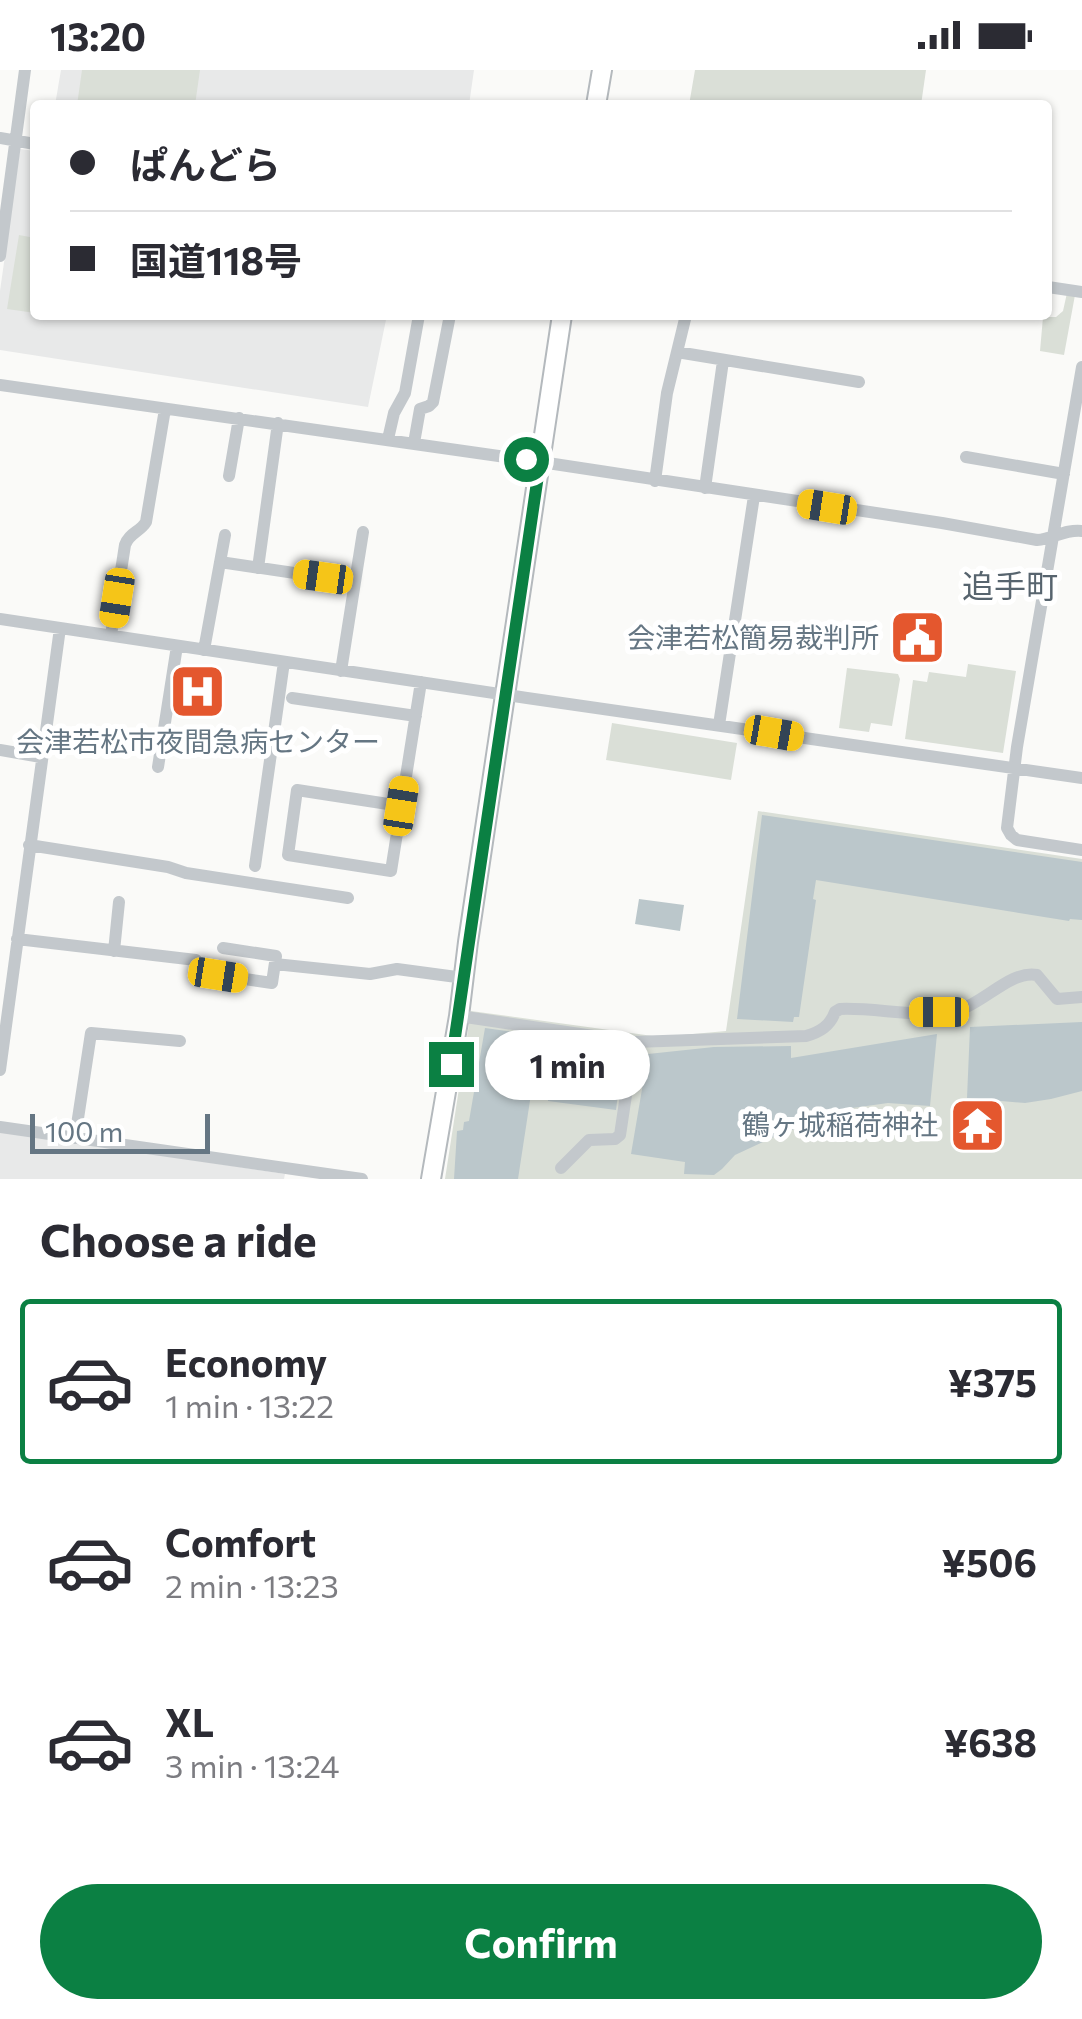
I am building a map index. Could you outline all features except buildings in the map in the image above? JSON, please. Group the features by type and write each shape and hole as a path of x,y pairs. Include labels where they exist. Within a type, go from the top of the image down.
{"highway":[{"path":"597,100 602,70"},
{"path":"431,1179 459,1016 561,320"}],"street":[{"path":"0,256 25,70"},
{"path":"0,138 30,143"},
{"path":"1052,288 1082,292"},
{"path":"388,439 394,413 405,392 418,320"},
{"path":"414,443 420,409 433,402 449,320"},
{"path":"655,480 667,393 685,320"},
{"path":"678,352 859,382"},
{"path":"705,488 723,361"},
{"path":"1082,367 1007,828 1016,840 1082,850"},
{"path":"0,385 388,439 1037,540 1082,531"},
{"path":"111,636 125,544 146,522 165,408"},
{"path":"229,476 239,418"},
{"path":"258,568 278,423"},
{"path":"966,456 1064,474"},
{"path":"719,724 754,496"},
{"path":"341,671 363,532"},
{"path":"204,650 225,535"},
{"path":"220,562 355,582"},
{"path":"0,619 1082,778"},
{"path":"0,1070 60,628"},
{"path":"158,767 177,646"},
{"path":"255,866 284,662"},
{"path":"401,806 297,790 288,854 391,871 421,682"},
{"path":"292,698 416,716"},
{"path":"0,750 41,756"},
{"path":"29,845 348,898"},
{"path":"114,951 120,902"},
{"path":"17,939 196,960"},
{"path":"218,975 272,984 276,956 223,948"},
{"path":"275,964 370,974 397,969 464,978"},
{"path":"459,1016 634,1042 806,1036 832,1022 840,1009 956,1011 978,1003 1024,974 1037,975 1058,999 1082,996"},
{"path":"76,1138 92,1033 180,1041"},
{"path":"561,1168 588,1140 615,1139 620,1134 634,1042"},
{"path":"0,1127 362,1179"}],"shaded area":[{"path":"61,70 474,70 470,100 56,100"},
{"path":"82,70 200,70 196,100 78,100"},
{"path":"695,70 926,70 922,100 690,100"},
{"path":"20,149 30,150 30,320 386,320 368,407 0,350 0,291"},
{"path":"19,235 30,237 30,312 7,309"},
{"path":"1067,293 1075,295 1064,355 1040,351 1043,320 1052,320 1063,311"},
{"path":"968,664 1016,671 1003,753 905,739 913,680 927,682 929,672 966,677"},
{"path":"847,668 898,674 892,726 871,723 869,732 839,728"},
{"path":"612,723 737,743 731,780 606,760"},
{"path":"758,811 1082,859 1082,1179 445,1179 471,1011 660,1037 726,1031"},
{"path":"762,815 1082,862 1082,920 816,880 799,1017 794,1017 793,1022 737,1019"},
{"path":"639,899 684,905 680,931 635,924"},
{"path":"1082,1022 1082,1091 1025,1103 967,1098 970,1027"},
{"path":"485,1028 621,1047 623,1052 616,1110 548,1101 548,1096 531,1094 518,1179 454,1179 457,1131 463,1130 464,1122 469,1121"},
{"path":"937,1034 930,1106 888,1103 852,1108 735,1155 714,1175 684,1174 685,1162 631,1154 648,1054 714,1047 791,1046 791,1058"},
{"path":"0,1131 285,1174 284,1179 0,1179"}],"place":[{"name":"会津若松簡易裁判所","path":"918,638"},
{"name":"会津若松市夜間急病センター","path":"198,691"},
{"name":"鶴ヶ城稲荷神社","path":"977,1125"}],"district":[{"name":"追手町","path":"1010,587"}],"route":[{"path":"451,1064 540,462 526,459"}]}
